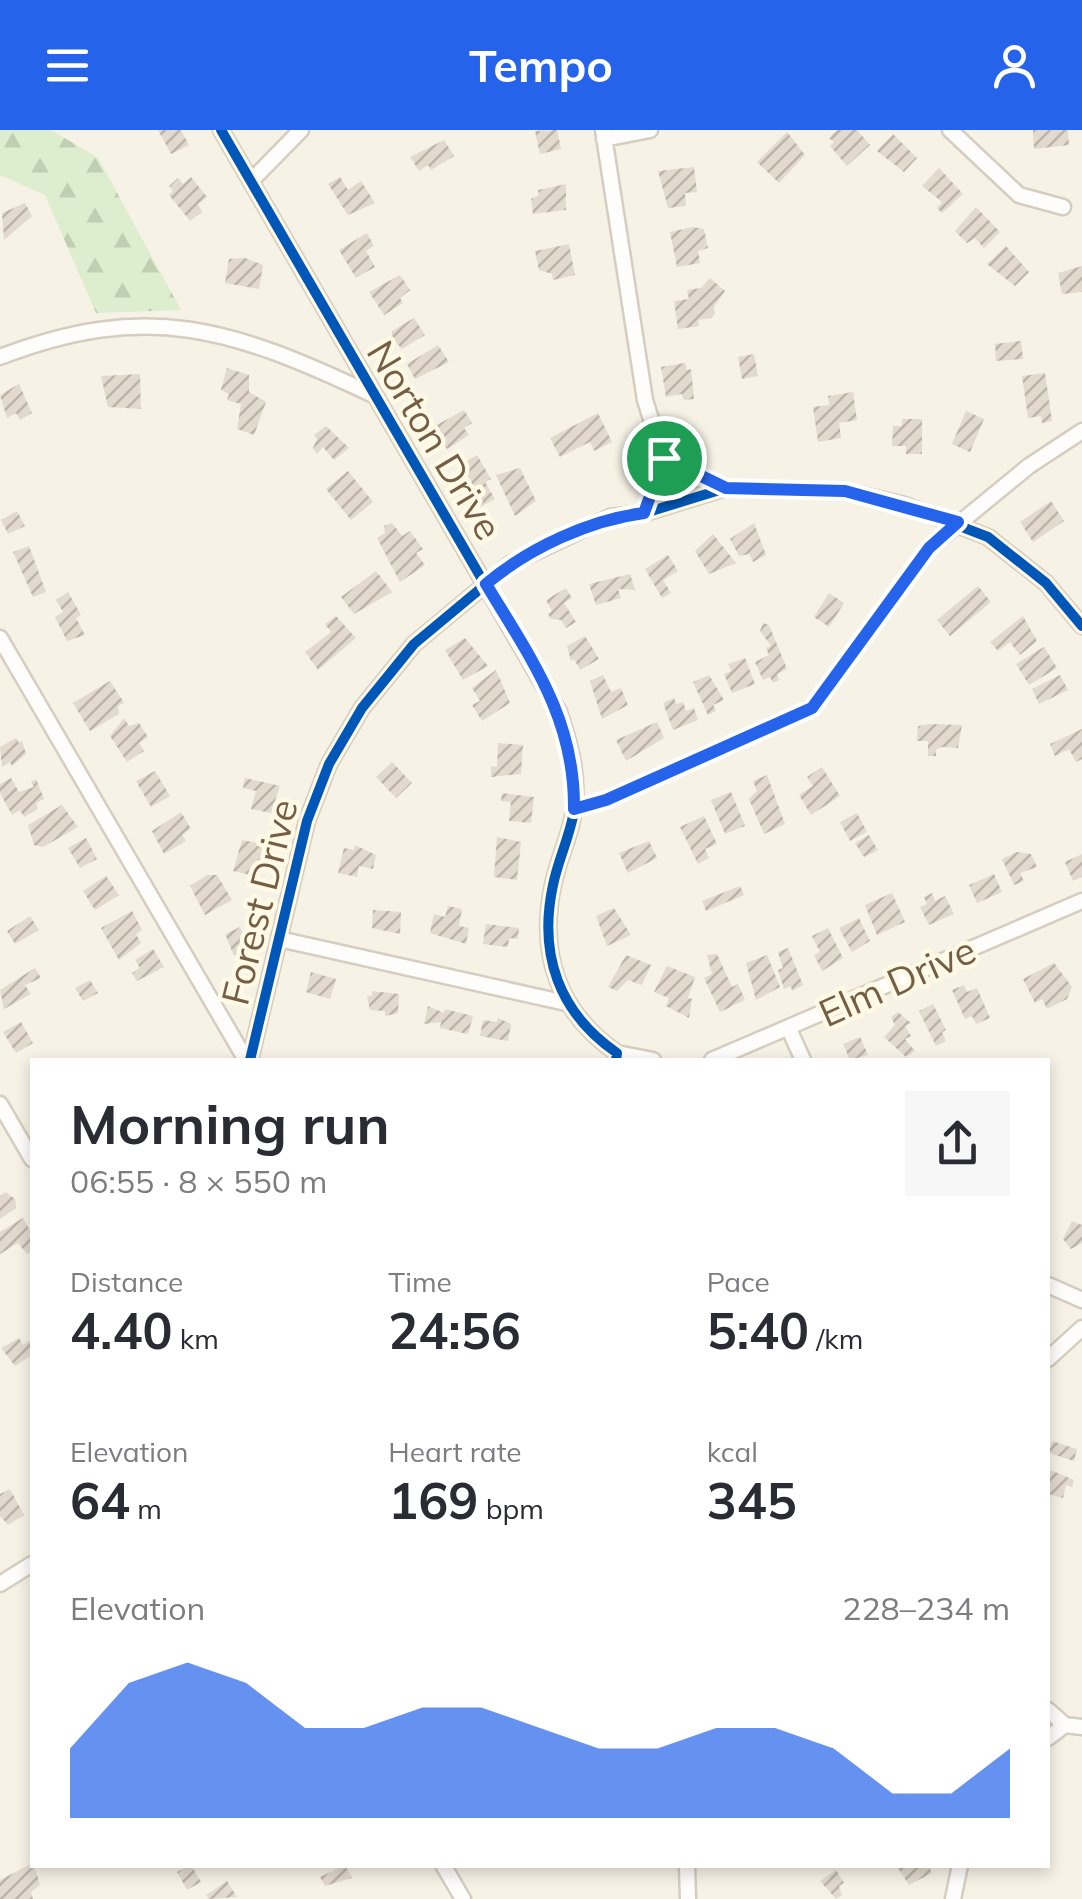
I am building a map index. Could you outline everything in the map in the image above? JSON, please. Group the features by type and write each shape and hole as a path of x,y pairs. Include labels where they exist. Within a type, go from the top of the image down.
{"street":[{"name":"Norton Drive","path":"221,130 559,712 570,746 574,809 548,913 551,972 580,1023 617,1057"},
{"path":"251,181 302,130"},
{"path":"644,513 664,458 645,400 603,134 650,130"},
{"path":"950,130 1019,195 1063,207"},
{"path":"0,357 47,339 104,326 192,328 292,357 372,394"},
{"path":"574,809 606,800 812,708 929,548 1028,466 1082,431"},
{"path":"664,458 726,488"},
{"name":"Forest Drive","path":"249,1058 306,821 346,733 414,644 510,564 610,518 644,513 726,488 845,491 958,522 1025,564 1082,626"},
{"path":"0,638 247,1058"},
{"name":"Elm Drive","path":"717,1058 1082,901"},
{"path":"279,939 566,1003"},
{"path":"789,1029 802,1058"},
{"path":"0,1104 30,1156"},
{"path":"1050,1285 1082,1300"},
{"path":"1050,1357 1082,1328"},
{"path":"0,1584 30,1565"},
{"path":"1050,1712 1065,1725 1082,1727"},
{"path":"1050,1736 1065,1725"},
{"path":"445,1868 464,1899"},
{"path":"687,1868 688,1899"},
{"path":"953,1899 959,1868"}],"green space":[{"path":"0,130 51,130 98,158 181,310 96,313 45,195 0,175"}],"building":[{"path":"158,130 181,130 189,145 171,154"},
{"path":"557,130 561,149 540,154 535,131"},
{"path":"837,130 857,130 870,145 847,166 830,146 834,142 829,138"},
{"path":"1033,130 1068,130 1069,145 1034,149"},
{"path":"787,132 805,155 779,183 757,162"},
{"path":"893,134 917,158 904,172 877,151"},
{"path":"444,140 454,156 431,170 428,165 419,171 410,157"},
{"path":"694,167 697,192 685,193 686,206 668,208 658,171"},
{"path":"939,168 963,194 942,213 937,208 942,202 922,186"},
{"path":"191,177 207,197 198,204 202,212 190,221 169,195 173,191 169,186 178,178 183,184"},
{"path":"340,177 348,190 361,181 375,203 348,215 328,184"},
{"path":"566,184 566,210 533,214 531,199 539,195 538,190"},
{"path":"25,203 32,216 4,240 2,213"},
{"path":"976,207 1000,232 984,248 975,238 967,243 955,231"},
{"path":"704,229 708,248 698,251 700,263 677,267 670,232"},
{"path":"367,233 374,246 366,251 375,267 356,278 339,250"},
{"path":"569,244 575,275 553,280 552,274 539,270 535,251"},
{"path":"1006,246 1029,272 1015,286 987,264"},
{"path":"245,258 263,265 259,289 225,283 229,259"},
{"path":"1082,266 1082,292 1062,294 1058,273"},
{"path":"400,275 410,290 400,298 403,303 384,315 369,292"},
{"path":"710,278 725,291 714,307 715,313 711,318 698,320 699,326 678,329 674,301 689,299 687,290 701,288"},
{"path":"414,318 425,335 402,349 392,338 392,331"},
{"path":"1021,341 1023,359 996,361 995,344"},
{"path":"438,345 449,362 415,379 407,364"},
{"path":"754,354 758,376 742,379 738,357"},
{"path":"685,363 687,370 691,369 694,399 684,400 682,394 666,397 661,367"},
{"path":"227,368 249,375 249,392 266,402 254,435 237,429 241,404 227,400 229,394 221,390"},
{"path":"1045,373 1052,421 1042,423 1041,416 1028,418 1022,376"},
{"path":"140,374 141,409 108,407 101,376"},
{"path":"19,384 32,413 20,420 16,413 7,418 0,395"},
{"path":"853,392 857,420 839,423 841,438 818,442 813,407 829,405 828,396"},
{"path":"464,410 472,423 464,428 469,435 447,449 433,427"},
{"path":"966,411 984,419 970,452 952,444"},
{"path":"598,413 612,442 594,451 590,442 560,457 550,438"},
{"path":"902,419 922,419 922,454 906,454 906,446 892,446 893,426 902,426"},
{"path":"326,426 349,448 334,460 323,447 317,454 313,448 317,439 314,435"},
{"path":"477,455 491,479 485,482 495,499 476,509 467,487 463,489 455,474 464,468 461,464"},
{"path":"520,468 536,501 515,516 496,475"},
{"path":"348,471 373,502 351,520 326,489"},
{"path":"1051,501 1064,521 1033,542 1020,522"},
{"path":"17,511 25,526 8,534 1,520"},
{"path":"392,523 402,536 410,531 423,549 416,553 425,565 400,582 377,538 385,533 384,526"},
{"path":"754,523 766,555 753,562 749,554 739,556 730,539"},
{"path":"713,534 736,563 709,574 695,551"},
{"path":"29,546 46,592 33,597 13,552"},
{"path":"668,555 678,571 663,580 671,593 662,598 645,569"},
{"path":"376,571 392,592 354,614 341,597"},
{"path":"630,574 635,590 618,589 621,598 596,605 589,584"},
{"path":"978,586 991,602 950,636 937,620"},
{"path":"566,588 572,598 564,603 576,622 566,628 561,620 551,619 548,614 552,611 546,600"},
{"path":"68,592 81,615 76,618 85,635 67,641 55,617 63,612 56,600"},
{"path":"829,593 844,603 829,627 814,617"},
{"path":"336,616 356,638 318,670 305,652 331,632 325,624"},
{"path":"1023,616 1037,641 1020,655 1010,642 998,651 990,642"},
{"path":"763,623 769,625 787,669 777,674 779,680 773,683 770,677 763,680 755,662 769,655 766,648 771,646 760,631"},
{"path":"585,636 599,659 580,670 574,659 571,661 567,646"},
{"path":"465,638 488,666 463,680 445,650"},
{"path":"1044,647 1057,668 1029,685 1016,664"},
{"path":"745,658 755,684 732,693 724,674 731,671 728,664"},
{"path":"496,670 510,703 482,721 472,705 480,701 472,688"},
{"path":"603,675 611,692 621,688 628,705 602,719 590,681"},
{"path":"709,675 724,700 713,705 716,711 708,715 693,682"},
{"path":"1060,675 1068,690 1039,704 1032,689"},
{"path":"110,681 124,703 118,706 119,714 90,731 73,703"},
{"path":"674,698 676,704 683,702 686,711 694,708 698,720 673,730 663,703"},
{"path":"124,718 129,726 139,723 148,737 139,743 144,751 127,762 110,736"},
{"path":"657,722 664,738 626,761 616,740"},
{"path":"962,725 958,748 943,747 936,749 936,756 928,756 928,741 917,741 918,726"},
{"path":"1082,729 1082,759 1076,762 1069,749 1055,756 1050,744"},
{"path":"16,738 19,743 22,741 26,754 12,766 10,762 2,767 0,747"},
{"path":"498,743 523,745 521,774 491,777 491,766 497,767"},
{"path":"392,762 412,783 396,798 376,777"},
{"path":"822,767 840,796 811,815 799,795 813,786 807,777"},
{"path":"155,771 170,796 151,807 136,781"},
{"path":"767,775 785,824 764,834 749,799 757,791 753,781"},
{"path":"11,778 19,792 34,787 31,782 36,779 44,799 36,803 38,809 24,817 20,810 12,815 0,793 0,784"},
{"path":"245,778 280,786 271,813 251,809 256,791 243,788"},
{"path":"731,792 745,826 725,834 711,800"},
{"path":"502,793 534,797 531,823 509,821 511,802 501,801"},
{"path":"62,805 78,827 43,847 34,845 28,825"},
{"path":"181,812 191,829 182,835 186,841 164,854 152,831"},
{"path":"857,813 867,832 850,841 840,822"},
{"path":"704,816 717,844 705,849 709,858 698,864 680,827"},
{"path":"869,835 878,850 864,857 855,843"},
{"path":"497,837 521,842 517,880 494,877"},
{"path":"86,838 97,859 80,868 68,848"},
{"path":"242,840 262,844 259,877 233,871"},
{"path":"649,841 657,858 628,873 619,853"},
{"path":"355,845 376,855 373,869 359,866 357,877 338,873 344,848 354,850"},
{"path":"1017,852 1031,854 1037,867 1020,873 1024,881 1014,885 1002,859"},
{"path":"1082,854 1082,877 1073,881 1065,862"},
{"path":"994,874 1002,892 977,903 969,885"},
{"path":"207,875 217,875 232,900 205,915 190,886"},
{"path":"106,876 119,895 95,910 83,891"},
{"path":"740,886 744,895 706,911 702,901"},
{"path":"892,893 905,922 877,935 865,905"},
{"path":"932,893 935,901 945,896 954,914 929,925 920,907 927,904 924,897"},
{"path":"448,906 462,909 459,926 469,928 466,944 430,933 434,914 445,917"},
{"path":"614,908 631,935 607,946 596,916"},
{"path":"373,910 401,912 400,934 372,928"},
{"path":"132,911 142,930 136,934 141,943 119,960 101,928"},
{"path":"30,916 39,930 15,944 7,931"},
{"path":"859,918 870,941 852,952 839,928"},
{"path":"486,924 519,928 518,939 509,938 508,947 483,944"},
{"path":"240,927 250,949 234,956 225,934"},
{"path":"828,928 843,958 822,971 814,955 820,952 812,936"},
{"path":"788,948 803,985 792,991 791,986 784,989 778,970 783,968 778,952"},
{"path":"153,949 164,967 137,981 132,973 140,968 135,960"},
{"path":"717,954 732,987 738,984 745,1000 720,1012 704,978 712,974 707,955"},
{"path":"626,955 651,965 642,985 628,980 617,991 608,987"},
{"path":"767,955 780,987 756,1000 746,963"},
{"path":"1054,963 1072,987 1067,999 1047,1009 1042,999 1035,1003 1023,979"},
{"path":"667,966 695,977 688,998 692,999 689,1018 666,1006 669,998 654,992"},
{"path":"35,968 41,978 25,985 31,994 4,1009 0,990"},
{"path":"311,972 336,979 330,999 306,992"},
{"path":"90,980 98,993 83,1001 75,988"},
{"path":"964,985 967,992 977,988 990,1018 976,1024 972,1016 965,1019 952,990"},
{"path":"372,991 399,994 398,1013 385,1016 385,1011 370,1010 367,996 372,996"},
{"path":"933,1004 946,1030 942,1032 946,1041 936,1046 919,1011"},
{"path":"428,1006 444,1013 445,1009 473,1016 468,1034 440,1028 441,1022 424,1024"},
{"path":"898,1012 911,1023 905,1026 911,1036 905,1039 915,1051 906,1057 884,1037 895,1025 891,1017"},
{"path":"498,1018 511,1024 508,1041 480,1036 483,1020 497,1022"},
{"path":"21,1022 33,1043 16,1053 3,1032"},
{"path":"860,1037 868,1055 849,1058 843,1044"},
{"path":"6,1192 15,1199 16,1208 0,1219 0,1196"},
{"path":"23,1218 30,1230 30,1252 27,1254 18,1243 0,1254 0,1232"},
{"path":"1072,1221 1082,1225 1082,1243 1071,1249 1063,1239"},
{"path":"19,1338 23,1345 30,1340 30,1356 15,1366 1,1348"},
{"path":"1052,1441 1077,1449 1074,1461 1050,1453"},
{"path":"1050,1470 1074,1480 1072,1487 1066,1485 1063,1498 1050,1495"},
{"path":"10,1489 24,1515 8,1525 0,1516 0,1494"},
{"path":"29,1865 35,1868 40,1885 31,1892 33,1899 0,1899 0,1880"},
{"path":"193,1868 201,1882 187,1890 177,1872"},
{"path":"347,1868 352,1878 325,1886 320,1877"},
{"path":"898,1868 930,1868 932,1873 909,1885"},
{"path":"836,1870 844,1883 839,1886 842,1895 836,1899 820,1881"},
{"path":"227,1881 237,1897 209,1899 206,1895"}],"cycle path":[{"path":"221,130 559,712 572,761 575,798 549,911 551,958 567,1001 580,1020 617,1053 616,1058"},
{"path":"250,1058 307,821 329,764 362,708 414,644 510,564 610,517 645,513 726,488 845,491 905,505 988,537 1046,583 1082,626"}],"route":[{"path":"664,458 726,488 845,491 958,522 929,548 812,708 606,800 574,809 570,746 559,712 486,584 510,564 610,518 644,513 664,458"}]}
